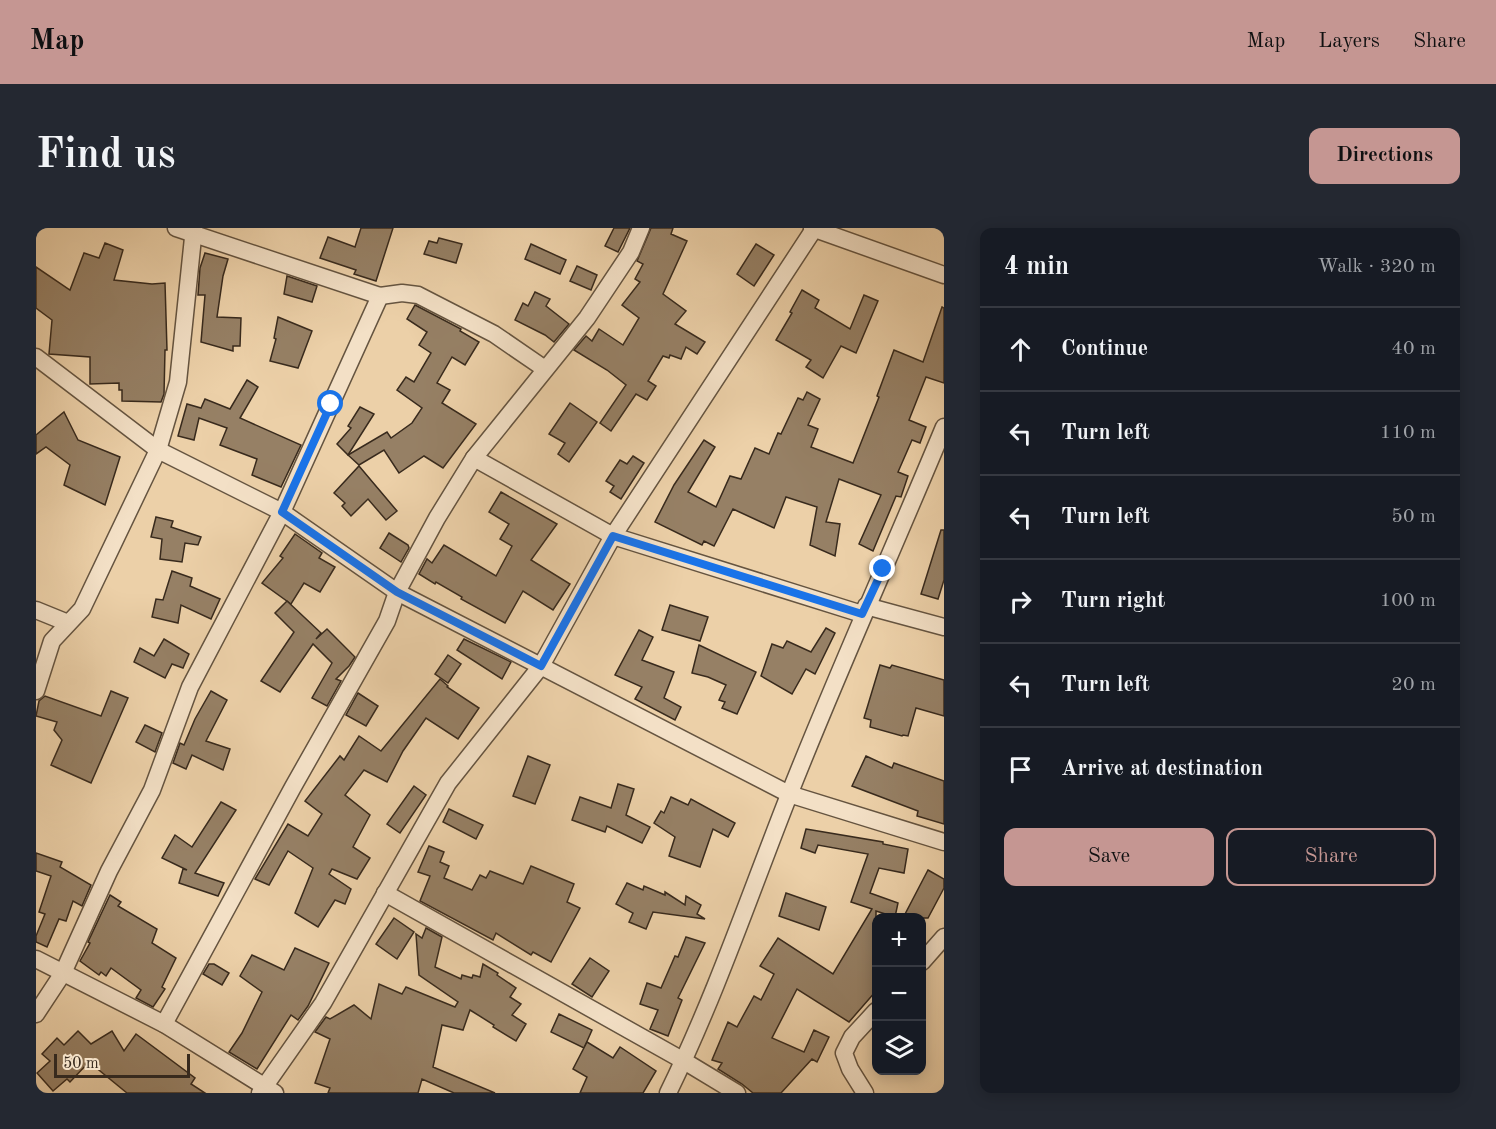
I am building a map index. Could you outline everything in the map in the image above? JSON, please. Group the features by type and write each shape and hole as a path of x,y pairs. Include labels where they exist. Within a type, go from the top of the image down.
{"street":[{"path":"164,1024 293,787 387,621 397,592 437,518 474,458 587,318 631,252 641,228"},
{"path":"36,959 164,1024 267,1091 323,1003 448,783 541,666 613,536 813,229 944,275"},
{"path":"36,691 52,640 82,609 158,450 178,382 187,230 380,296 402,293 418,295 494,333 545,369"},
{"path":"36,1014 63,974 110,871 152,790 190,687 282,512 380,296"},
{"path":"36,357 158,450 282,512 397,592 789,794 944,842"},
{"path":"668,1093 684,1061 731,946 789,794 864,610 900,533 944,427"},
{"path":"474,458 613,536 864,610 944,627"},
{"path":"36,610 68,623"},
{"path":"385,893 737,1093"},
{"path":"926,957 944,937"},
{"path":"865,1093 850,1069 844,1053 852,1037 872,1015"}],"building":[{"path":"361,228 393,228 376,281 354,274 356,270 320,258 328,237 355,247"},
{"path":"614,228 630,228 618,252 605,246"},
{"path":"651,228 673,228 671,234 687,241 663,294 686,311 675,324 705,342 697,354 686,347 681,359 670,355 669,358 663,356 648,381 656,386 647,400 636,394 611,431 600,423 626,385 607,370 574,350 586,336 592,341 599,329 623,345 639,318 622,305 640,282 635,279 643,264 637,261"},
{"path":"439,238 462,244 456,263 424,254 429,241 437,243"},
{"path":"105,243 123,250 114,280 165,283 167,350 165,350 164,394 161,402 122,401 122,390 119,390 119,383 90,384 90,357 49,354 52,320 36,308 36,267 70,290 84,253 99,258"},
{"path":"531,244 566,260 560,274 525,259"},
{"path":"756,244 774,255 754,286 737,274"},
{"path":"205,253 228,259 217,317 241,318 240,346 233,346 233,351 201,342 205,295 198,295 200,268"},
{"path":"577,266 597,275 591,290 570,281"},
{"path":"287,276 317,286 312,302 284,294"},
{"path":"802,290 819,300 815,308 850,329 864,295 878,301 856,353 841,346 823,378 806,367 811,360 776,340"},
{"path":"535,292 550,299 546,306 569,324 554,342 515,320 523,303 528,306"},
{"path":"415,305 461,329 460,331 479,342 465,365 452,357 437,383 450,390 442,403 476,424 443,468 424,456 399,473 384,450 359,465 348,455 387,432 391,438 412,423 422,408 397,390 406,377 414,382 431,353 419,345 427,332 407,319"},
{"path":"942,307 944,308 944,383 926,377 909,420 926,427 920,443 912,440 898,472 908,476 901,497 896,496 873,551 859,544 881,495 839,479 826,522 840,524 835,556 810,545 817,507 786,497 774,528 733,509 714,546 704,541 702,545 655,522 674,485 704,440 715,447 688,492 716,507 730,476 741,479 755,448 769,454 798,398 803,400 807,392 820,399 808,425 818,429 811,447 853,463 879,397 877,396 894,350 923,362"},
{"path":"278,317 312,331 298,368 270,361 276,339 274,338"},
{"path":"247,380 258,387 240,418 301,445 281,487 252,475 257,459 220,445 227,428 199,418 194,440 178,436 187,404 201,408 205,399 230,409"},
{"path":"570,403 597,422 569,462 558,454 565,443 549,434"},
{"path":"360,407 374,414 348,455 337,444 351,428 348,426"},
{"path":"64,412 78,440 120,457 105,505 64,485 70,465 46,447 36,454 36,435"},
{"path":"633,456 644,463 621,499 610,492 614,486 606,481 620,460 627,464"},
{"path":"359,466 397,511 386,520 368,499 351,516 342,506 345,503 334,493"},
{"path":"501,492 557,524 531,560 570,584 553,610 523,591 505,623 419,574 427,559 432,563 444,545 496,576 512,546 500,539 509,524 489,512"},
{"path":"156,517 173,521 171,527 201,537 198,545 185,543 182,562 160,559 162,539 151,537"},
{"path":"941,530 944,530 944,580 938,599 921,594"},
{"path":"389,533 408,545 409,548 401,562 380,548"},
{"path":"295,534 322,553 319,558 335,567 320,592 304,583 291,604 262,583 283,558 280,556"},
{"path":"172,571 192,578 190,586 220,599 211,619 181,605 178,623 152,617 156,599 163,600"},
{"path":"287,601 321,633 316,639 327,629 355,657 336,679 341,681 327,706 312,698 332,663 313,644 280,692 261,681 294,632 275,613"},
{"path":"670,605 708,617 700,641 662,630"},
{"path":"826,628 835,633 815,674 806,669 792,694 761,676 772,644 783,648 787,641 811,652"},
{"path":"639,630 653,637 642,660 674,672 664,698 681,707 675,720 635,699 642,687 615,675"},
{"path":"164,639 189,654 183,668 172,664 165,678 134,662 140,648 154,656"},
{"path":"464,639 511,662 502,679 457,650"},
{"path":"699,645 756,672 737,714 722,708 725,702 719,700 726,685 692,673"},
{"path":"448,655 461,664 448,683 435,674"},
{"path":"880,665 890,668 892,665 944,680 944,716 916,708 908,736 870,727 871,720 864,718"},
{"path":"440,679 447,687 479,708 458,739 426,718 403,751 387,782 364,770 345,795 370,815 353,847 370,858 357,879 332,869 329,874 351,889 345,904 335,900 318,927 295,913 313,868 288,851 269,885 255,879 288,824 308,836 322,814 305,801 340,756 344,760 359,736 381,751"},
{"path":"111,691 128,698 91,783 51,765 62,740 54,730 57,722 36,716 39,701 45,696 101,716"},
{"path":"211,691 227,700 206,741 230,749 223,770 192,755 186,769 173,763 180,743 184,745"},
{"path":"358,693 378,706 366,726 346,715"},
{"path":"145,725 162,733 155,752 136,742"},
{"path":"528,756 550,765 535,804 513,796"},
{"path":"866,756 892,768 894,763 944,781 944,824 917,816 918,811 852,786"},
{"path":"618,784 634,789 626,815 650,827 642,843 607,826 605,832 572,820 580,797 611,808"},
{"path":"414,786 426,795 400,833 387,824"},
{"path":"671,797 688,805 691,799 735,823 728,837 713,829 700,867 669,856 675,837 654,823 661,811 664,813"},
{"path":"221,802 236,810 195,873 224,883 218,896 179,883 183,869 187,870 162,858 175,835 192,847"},
{"path":"449,809 483,825 476,839 443,822"},
{"path":"806,829 883,842 883,844 908,849 904,873 879,868 870,893 898,903 896,913 876,911 872,913 872,996 849,1022 797,989 772,1038 804,1052 814,1030 829,1037 817,1062 812,1059 781,1093 753,1093 718,1069 722,1063 712,1060 728,1022 737,1027 754,996 761,1000 774,974 760,966 778,938 833,974 872,909 851,902 868,854 818,845 815,853 801,848"},
{"path":"429,846 444,852 440,862 449,866 444,878 472,890 480,875 486,878 490,871 523,884 531,866 574,884 567,902 580,908 551,962 533,952 531,955 496,933 493,940 420,901 430,876 418,872"},
{"path":"36,853 62,862 60,867 91,885 82,906 73,901 66,921 59,919 47,947 36,942 36,936 45,914 39,912 51,876 36,871"},
{"path":"928,870 944,879 944,888 928,918 926,918 926,913 906,913"},
{"path":"627,883 643,890 644,886 665,895 665,892 685,905 686,896 701,905 697,914 705,919 653,912 646,929 629,922 633,913 616,904"},
{"path":"786,893 826,907 819,930 779,916"},
{"path":"110,895 121,902 118,906 157,929 152,943 176,958 162,987 165,989 153,1007 136,998 141,990 111,968 106,976 101,972 99,975 80,961"},
{"path":"394,918 414,932 397,959 376,944"},
{"path":"426,928 442,937 435,967 461,979 462,975 472,978 473,975 480,977 483,964 516,988 510,997 521,1004 512,1015 526,1024 516,1041 470,1010 463,1030 442,1025 433,1067 495,1093 454,1093 422,1079 418,1093 328,1093 330,1088 315,1083 330,1039 315,1032 326,1017 330,1019 354,1005 371,1019 379,984 402,994 406,987 455,1007 458,1002 419,975 416,934 422,938"},
{"path":"686,937 705,943 678,998 682,1000 668,1036 650,1029 658,1010 640,1004 647,983 661,988"},
{"path":"295,948 329,963 308,1006 298,1020 291,1015 257,1069 229,1052 242,1033 262,992 240,976 252,955 284,970"},
{"path":"590,958 609,971 592,997 572,984"},
{"path":"209,964 214,964 229,973 222,985 203,974"},
{"path":"559,1014 592,1030 584,1048 551,1032"},
{"path":"78,1031 91,1044 112,1031 124,1051 136,1034 195,1078 191,1084 205,1093 127,1093 89,1062 70,1082 67,1079 53,1091 37,1073 50,1061 42,1054 57,1038 64,1045"},
{"path":"587,1042 613,1058 620,1047 656,1071 643,1093 580,1093 587,1077 573,1069"}],"route":[{"path":"331,404 282,512 397,592 541,666 613,536 862,614 883,569"}]}
